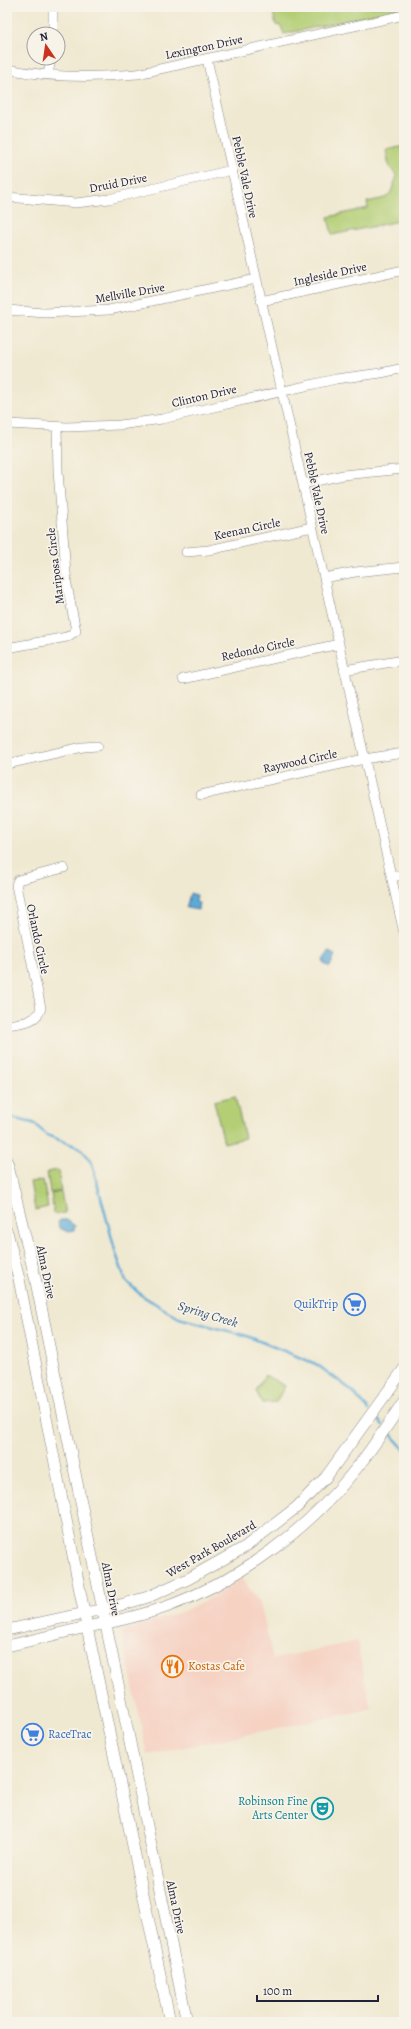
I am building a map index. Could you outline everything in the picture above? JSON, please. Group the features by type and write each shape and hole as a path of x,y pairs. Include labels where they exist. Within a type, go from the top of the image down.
{"main road":[{"name":"Alma Drive","path":"7,1162 22,1224 65,1427 187,2022"},
{"path":"7,1228 22,1224"},
{"path":"7,1232 49,1432 87,1628 170,2022"},
{"name":"West Park Boulevard","path":"7,1630 102,1609 148,1597 210,1568 265,1533 311,1493 326,1477 356,1438 404,1369"},
{"path":"7,1646 105,1624 165,1607 231,1576 256,1561 285,1539 340,1488 368,1454 403,1403"},
{"path":"49,1432 65,1427"},
{"path":"311,1493 322,1506"},
{"path":"117,1770 134,1766"},
{"path":"156,1956 173,1952"}],"street":[{"path":"53,7 53,26"},
{"name":"Lexington Drive","path":"7,69 48,75 101,77 136,74 404,15"},
{"name":"Pebble Vale Drive","path":"207,59 404,933"},
{"path":"48,75 50,66"},
{"name":"Druid Drive","path":"7,197 76,203 109,199 232,170"},
{"name":"Ingleside Drive","path":"261,301 404,270"},
{"name":"Mellville Drive","path":"7,310 45,313 109,310 256,279"},
{"name":"Clinton Drive","path":"7,424 57,427 125,425 162,419 282,390 336,379 381,373 404,368"},
{"name":"Mariposa Circle","path":"7,648 67,637 76,631 67,585 58,470 57,427"},
{"path":"303,484 343,475 404,469"},
{"name":"Keenan Circle","path":"186,552 209,550 312,527"},
{"path":"324,578 355,572 404,567"},
{"name":"Redondo Circle","path":"184,679 338,644"},
{"path":"344,670 404,660"},
{"path":"7,764 82,747 98,746"},
{"name":"Raywood Circle","path":"201,795 364,759 404,753"},
{"name":"Orlando Circle","path":"7,1025 33,1020 39,1015 41,1008 16,885 18,880 25,877 64,868"},
{"path":"391,877 404,875"}],"shaded area":[{"path":"242,1578 260,1603 273,1659 357,1641 371,1709 147,1755 122,1632 181,1612 216,1595"}],"green space":[{"path":"272,7 404,8 284,34 281,26 276,25"},
{"path":"404,146 404,220 332,235 328,217 368,208 367,202 385,198 390,194 396,179 396,175 389,166 386,150"},
{"path":"235,1096 245,1138 224,1143 214,1101"},
{"path":"58,1170 61,1191 50,1193 47,1172"},
{"path":"43,1180 48,1207 35,1210 30,1182"},
{"path":"61,1192 65,1213 54,1214 51,1194"},
{"path":"265,1375 285,1386 276,1402 262,1403 256,1391"}],"water":[{"path":"190,893 197,895 196,902 199,903 198,910 186,908"},
{"path":"329,952 335,955 330,967 324,964 323,960"},
{"path":"60,1220 67,1220 75,1226 74,1230 68,1232 59,1228 58,1222"}],"waterway":[{"name":"Spring Creek","path":"7,1117 33,1123 47,1135 80,1148 91,1160 116,1254 126,1281 141,1295 179,1318 247,1336 316,1364 350,1389 369,1410"},
{"name":"Spring Creek","path":"374,1416 383,1425"},
{"name":"Spring Creek","path":"387,1430 404,1449"},
{"name":"Spring Creek","path":"404,1600 402,1614 404,1622"}],"place":[{"name":"QuikTrip","path":"354,1304"},
{"name":"Kostas Cafe","path":"173,1666"},
{"name":"RaceTrac","path":"32,1734"},
{"name":"Robinson Fine Arts Center","path":"323,1808"}]}
